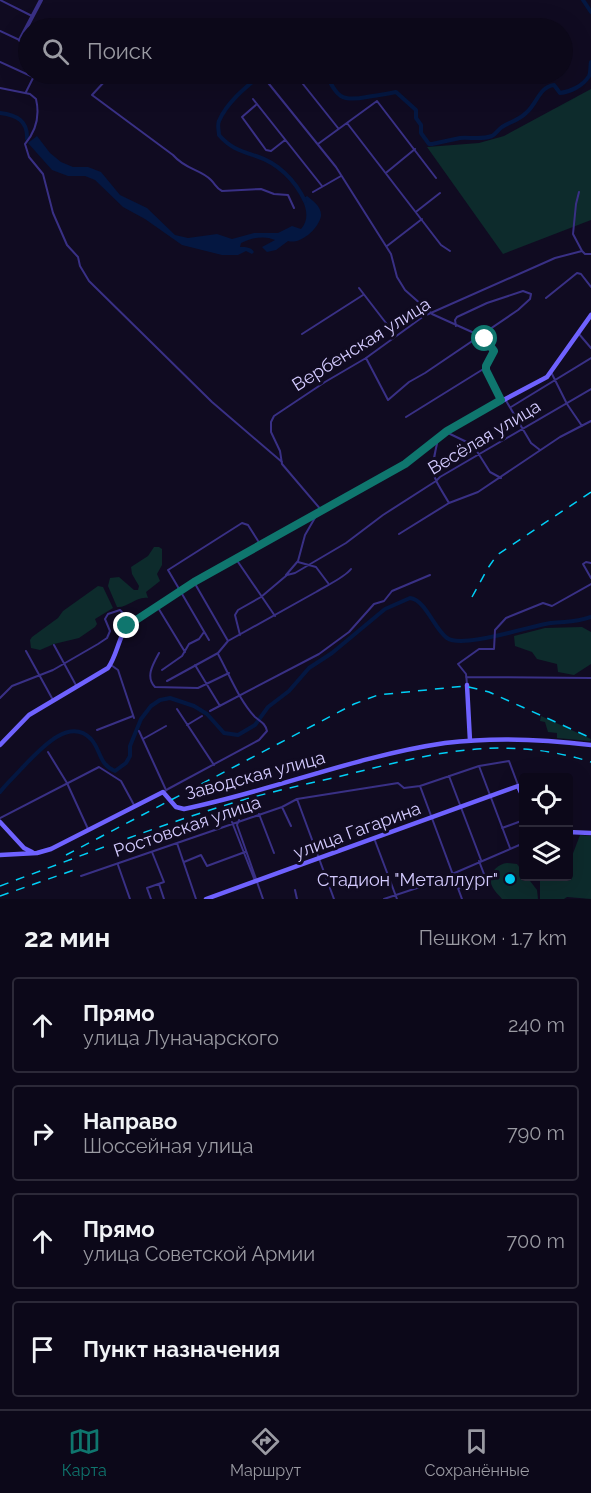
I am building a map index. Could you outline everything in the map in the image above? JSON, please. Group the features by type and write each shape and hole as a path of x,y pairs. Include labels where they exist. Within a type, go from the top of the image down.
{"main road":[{"path":"0,745 21,722 111,665 124,630 131,622 194,582 316,516 405,464 447,431 547,377 591,315"},
{"path":"467,685 470,741"},
{"name":"Заводская улица","path":"0,855 34,853 51,849 165,791 174,806 184,809 386,755 444,743 537,741 591,744"},
{"name":"улица Гагарина","path":"206,899 518,786"},
{"path":"0,820 24,848 34,853"},
{"path":"573,832 590,833"},
{"path":"21,854 24,848"}],"street":[{"path":"0,0 32,16 41,0"},
{"path":"0,31 18,39"},
{"path":"0,62 18,69"},
{"path":"25,94 30,84"},
{"path":"102,84 92,95 173,155 184,166 209,179 218,189 261,189 274,194 288,195 294,208"},
{"path":"270,84 318,144 387,246 402,286 432,314 487,340 494,351 485,368 406,417"},
{"path":"303,84 338,128"},
{"path":"0,88 34,96 36,99 38,117 33,134 26,146 29,157 42,174 57,223 68,245 78,257 84,274 104,297 212,402 282,462 323,512"},
{"path":"253,99 322,186"},
{"path":"318,144 376,101 436,178"},
{"path":"258,104 242,117 266,150 271,151 286,140"},
{"path":"347,123 441,245 450,251"},
{"path":"387,172 415,149"},
{"path":"313,192 341,176"},
{"path":"579,192 573,234 582,251 585,254 591,254"},
{"path":"417,211 440,193"},
{"path":"387,246 422,219"},
{"name":"Вербенская улица","path":"282,462 271,427 272,419 280,412 366,358 424,316 555,258 582,251"},
{"path":"546,298 577,273 581,274 591,287"},
{"path":"359,288 396,336"},
{"path":"366,358 388,400 413,379 518,310 531,297 529,292 523,291 504,297 462,314 456,318 456,326"},
{"path":"302,334 363,295"},
{"path":"578,333 591,346"},
{"path":"511,407 591,358"},
{"path":"485,368 531,443 540,450"},
{"path":"551,372 567,404 582,426"},
{"name":"Весёлая улица","path":"284,578 346,543 391,509 436,482 440,477 591,389"},
{"path":"399,534 449,503 478,492 540,450 591,422"},
{"path":"447,431 473,446 490,472 501,478"},
{"path":"438,437 432,466 436,482 449,503"},
{"path":"240,635 235,613 261,597 284,578 298,561 305,535 316,516"},
{"path":"209,640 168,570 242,523 248,525 261,545"},
{"path":"236,559 275,616"},
{"path":"298,561 316,567 328,583"},
{"path":"591,562 583,564 591,578"},
{"path":"167,681 218,653 228,641 275,616 351,569"},
{"path":"210,711 319,654 349,632 374,604 384,601 392,591 430,575"},
{"path":"194,582 228,641"},
{"path":"467,685 466,677 458,664 480,649 494,649 494,634 497,626 509,617 543,603 554,606 591,584"},
{"path":"157,606 185,652"},
{"path":"0,698 14,685 40,676 107,638 110,631 105,619 108,614 119,609 131,622"},
{"path":"162,670 178,659 189,644 199,639 204,632"},
{"path":"54,645 77,687"},
{"path":"26,651 53,700"},
{"path":"159,653 150,675 155,687 194,689 229,673"},
{"path":"139,731 165,791 259,740 267,731 265,724 241,695 218,653"},
{"path":"195,664 220,706"},
{"path":"97,730 134,717 118,670 111,665"},
{"path":"466,677 591,678"},
{"path":"177,709 214,765"},
{"path":"187,725 202,716"},
{"path":"142,739 166,726"},
{"path":"48,752 67,783 89,831"},
{"name":"Ростовская улица","path":"81,876 118,865 232,822 282,807 297,799 398,783 404,788 420,786 479,766 509,761 518,786"},
{"path":"479,766 510,848"},
{"path":"0,820 99,767 121,781 135,807"},
{"path":"449,776 484,874 482,875 483,880 459,888"},
{"path":"420,786 462,899"},
{"path":"297,799 334,899"},
{"path":"282,807 291,826"},
{"path":"259,814 274,853"},
{"path":"239,820 237,825 263,899"},
{"path":"232,822 257,881"},
{"path":"502,828 519,822"},
{"path":"374,838 397,899"},
{"path":"177,843 196,899"},
{"path":"384,899 429,884 519,845"},
{"path":"152,852 164,882 147,888 152,899"},
{"path":"184,862 201,855 207,866 245,852"},
{"path":"118,865 130,899"},
{"path":"466,880 482,875"},
{"path":"475,882 476,887"},
{"path":"159,884 164,899"},
{"path":"468,890 484,884"},
{"path":"295,890 297,899"}],"green space":[{"path":"591,89 591,220 503,254 427,147 479,143 504,136"},
{"path":"154,547 162,549 162,565 157,574 160,581 146,592 148,598 117,607 108,586 110,578 119,577 134,590 138,590 139,586 131,567 148,556"},
{"path":"98,586 103,587 113,608 95,619 97,624 95,627 79,638 40,650 31,648 32,637"},
{"path":"582,627 591,632 591,664 574,675 558,672 557,664 537,659 532,652 515,646 514,636 545,628"},
{"path":"541,716 591,739 590,741 557,738 557,733 548,732 545,722 540,721"},
{"path":"580,835 591,836 591,899 567,897 540,899 540,881 573,881 573,853"},
{"name":"Стадион \"Металлург\"","path":"503,864 517,864 519,881 530,881 537,890 538,899 502,899 493,888 490,878 496,868"}],"water":[{"path":"37,136 50,153 61,162 73,167 88,167 101,172 120,195 147,208 175,235 188,238 217,234 232,239 254,233 278,233 292,226 301,229 306,214 302,199 307,196 319,207 320,221 304,238 293,242 288,241 276,250 267,252 262,247 275,240 271,238 262,237 241,243 240,247 250,248 254,252 252,254 246,251 238,255 222,255 182,245 145,219 123,207 95,180 85,176 68,176 52,170 28,143"}],"waterway":[{"path":"583,0 591,12"},
{"path":"331,84 337,93 351,99 396,92 416,110 421,133 429,144 432,144 460,138 492,136 530,109 541,92 549,86 554,85 560,93 580,86 589,76 591,62"},
{"path":"250,84 237,95 222,114 218,123 219,135 236,148 264,159 279,168 291,179 305,201"},
{"path":"0,113 12,115 20,120 26,128 27,139"},
{"path":"0,792 44,746 63,734 73,731 82,733 91,739 103,761 115,771 126,763 130,756 130,746 141,719 151,706 160,700 170,698 194,706 207,714 224,733 238,735 255,725 268,707 289,691 309,668 332,653 385,609 410,598 421,604 442,634 455,641 481,639 541,625 591,617"}],"railway":[{"path":"472,597 497,555 591,492"},
{"path":"66,855 354,704 378,695 465,686 489,692 591,738"},
{"path":"0,886 206,811 273,792 402,761 463,750 494,748 557,753 591,762"},
{"path":"0,896 74,870"}],"place":[{"name":"Стадион \"Металлург\"","path":"510,879"}],"route":[{"path":"127,626 194,582 316,516 405,464 447,431 501,400 485,368 494,351 485,339"}]}
